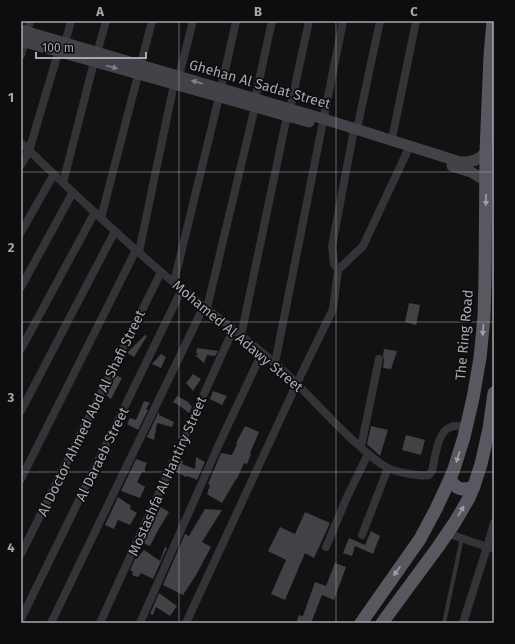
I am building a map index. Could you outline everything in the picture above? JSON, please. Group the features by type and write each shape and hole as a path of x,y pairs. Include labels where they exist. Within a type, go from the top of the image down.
{"highway":[{"name":"The Ring Road","path":"361,623 420,539 436,509 450,479 473,398 482,337 485,277 486,152 493,21"},
{"path":"382,623 438,547 462,510 474,486 484,453 494,393"},
{"path":"450,479 454,486 462,490 466,490 474,486"},
{"path":"420,539 426,535 433,537 436,540 438,547"}],"main road":[{"name":"Ghehan Al Sadat Street","path":"23,37 65,43 96,57 323,122 355,132 407,152 462,169 486,181"},
{"name":"Ghehan Al Sadat Street","path":"23,37 58,52 96,57"},
{"name":"Ghehan Al Sadat Street","path":"355,132 392,139 464,162 477,160 486,152"}],"street":[{"path":"21,55 23,37 30,21"},
{"path":"65,43 70,21"},
{"path":"63,183 106,21"},
{"path":"21,349 98,215 152,21"},
{"path":"21,478 138,251 176,80 193,21"},
{"path":"174,282 236,21"},
{"path":"52,623 205,307 255,103 272,21"},
{"path":"242,336 309,21"},
{"path":"274,363 343,21"},
{"path":"338,270 334,264 332,246 355,132 380,21"},
{"path":"392,139 416,21"},
{"path":"21,165 29,151 58,52"},
{"name":"Mohamed Al Adawy Street","path":"21,143 161,272 274,363 368,454 388,468 402,473 424,476 429,475 432,471 439,440 443,432 450,427 466,426"},
{"path":"186,623 296,383 333,309 338,270 363,246 407,152"},
{"path":"21,232 54,174"},
{"path":"21,287 73,192"},
{"path":"21,411 115,231"},
{"name":"Al Doctor Ahmed Abd Al Shafi Street","path":"21,554 161,272"},
{"name":"Al Daraeb Street","path":"21,619 182,289"},
{"name":"Mostashfa Al Hantiry Street","path":"100,623 233,330"},
{"path":"140,623 220,442 262,353"},
{"path":"361,447 379,359"},
{"path":"326,547 347,496 368,454"},
{"path":"362,534 388,468"},
{"path":"463,623 491,548 494,523"},
{"path":"447,533 491,548"}],"lane":[{"path":"444,623 462,538"}],"building":[{"path":"409,303 420,305 416,325 405,322"},
{"path":"145,335 147,336 134,357 127,353"},
{"path":"197,348 218,351 215,356 207,355 204,363 196,356 198,353 196,353"},
{"path":"384,349 397,351 391,369 383,368"},
{"path":"161,354 166,357 161,368 152,364"},
{"path":"193,374 201,379 193,391 186,383"},
{"path":"116,375 122,378 111,399 106,395"},
{"path":"213,391 227,396 222,405 210,399"},
{"path":"177,396 188,402 192,407 189,413 173,402"},
{"path":"144,401 150,403 146,409 148,410 138,430 127,424 130,418 136,420"},
{"path":"159,411 159,415 174,422 172,427 157,423 154,440 147,437"},
{"path":"245,426 259,432 247,464 244,463 237,479 222,503 207,494 210,485 208,484 221,453 232,455 237,444 236,443"},
{"path":"371,426 388,430 380,456 367,444"},
{"path":"406,435 425,440 421,455 402,450"},
{"path":"196,457 205,462 197,480 187,476 186,477 175,471 180,460 183,461 182,464 195,469"},
{"path":"136,459 147,463 145,472 142,472 137,482 145,487 140,498 121,491"},
{"path":"118,497 131,506 130,509 137,513 130,525 118,520 114,529 105,525"},
{"path":"159,506 169,512 150,546 143,543"},
{"path":"205,509 222,510 202,542 211,547 183,595 163,585 185,534 189,536"},
{"path":"305,512 330,523 314,558 305,553 285,600 271,594 286,560 268,551 280,527 295,534"},
{"path":"371,531 380,536 373,554 355,546 352,556 343,553 349,538 365,545"},
{"path":"165,547 167,548 153,579 141,573 138,577 132,575 133,572 130,570 135,559 144,550 160,561"},
{"path":"335,563 346,567 334,600 322,595 311,623 296,623 299,615 303,616 315,582 326,586"},
{"path":"159,593 177,606 170,616 156,607 153,615 150,614"}]}
